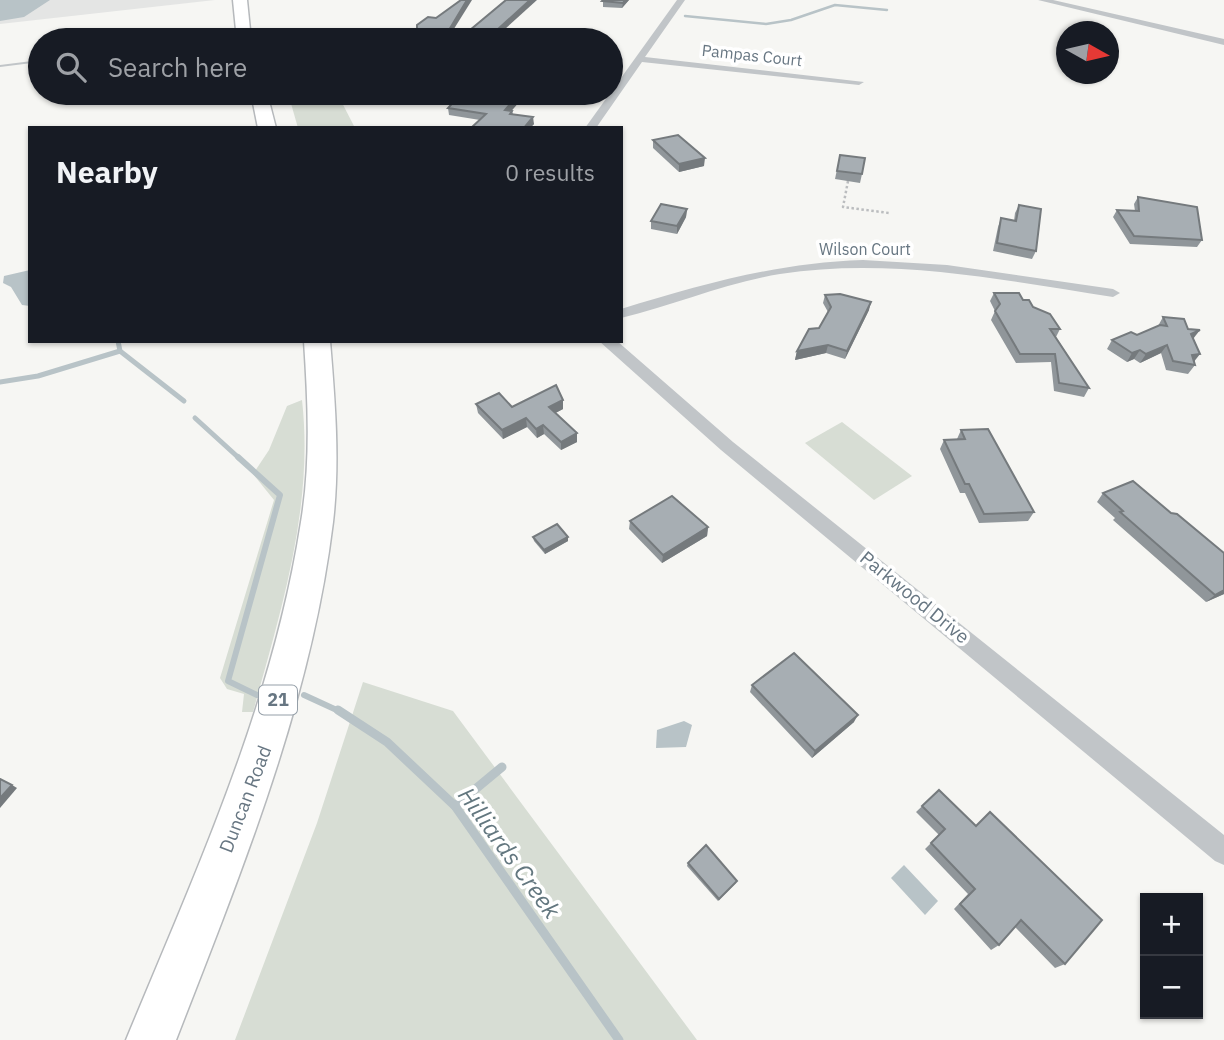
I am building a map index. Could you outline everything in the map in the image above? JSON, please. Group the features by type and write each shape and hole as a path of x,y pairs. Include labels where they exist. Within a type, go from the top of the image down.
{"highway":[{"path":"240,0 242,28"},
{"path":"262,105 267,126"},
{"name":"Duncan Road","path":"151,1040 269,738 306,591 321,476 323,394 317,343"}],"street":[{"path":"623,83 681,0"},
{"path":"1042,0 1224,42"},
{"name":"Pampas Court","path":"641,59 859,82"},
{"path":"591,126 607,105"},
{"name":"Wilson Court","path":"623,313 737,278 828,265 929,267 1113,293"},
{"name":"Parkwood Drive","path":"609,343 727,446 808,509 1224,852"}],"lane":[{"path":"0,65 28,62"}],"path":[{"path":"848,181 843,207 889,213"}],"shaded area":[{"path":"0,0 215,0 0,24"},
{"path":"0,0 50,0 24,17 0,21"},
{"path":"291,105 343,105 354,126 297,126"},
{"path":"28,270 28,306 22,305 11,287 3,283 4,276"},
{"path":"302,400 303,480 292,558 253,712 242,712 244,694 227,689 220,678 274,500 253,474 269,450 287,406"},
{"path":"842,422 912,476 874,500 805,443"},
{"path":"363,682 453,711 697,1040 235,1040 317,823"},
{"path":"684,721 692,725 686,747 656,748 657,730"},
{"path":"904,865 938,901 925,915 891,878"}],"building":[{"path":"461,0 467,0 450,28 417,28 417,25 428,17 436,18"},
{"path":"506,0 530,0 499,28 472,28"},
{"path":"603,0 625,0 623,3"},
{"path":"451,105 509,105 505,110 512,111 510,114 533,117 526,126 473,126 486,114 448,108"},
{"path":"678,135 705,158 679,164 653,140"},
{"path":"840,155 865,158 862,174 837,171"},
{"path":"1138,197 1197,207 1202,240 1134,236 1117,210 1139,211"},
{"path":"661,204 687,209 677,226 651,221"},
{"path":"1019,205 1041,209 1036,251 997,243 1001,218 1016,221"},
{"path":"994,293 1019,293 1023,300 1029,300 1033,307 1050,314 1060,329 1050,329 1089,388 1059,383 1055,354 1020,354 995,311 1000,304"},
{"path":"840,294 871,302 847,351 828,345 797,351 809,329 819,328 831,307 825,295"},
{"path":"1163,317 1184,319 1188,329 1200,330 1191,334 1200,354 1192,355 1195,365 1173,361 1167,345 1146,354 1140,350 1132,353 1112,340 1131,332 1137,335 1160,325 1167,326"},
{"path":"556,385 563,400 549,407 577,433 561,442 543,425 536,429 526,418 502,430 476,404 499,393 512,407"},
{"path":"988,429 1034,512 984,514 969,484 965,484 944,440 965,439 961,430"},
{"path":"1133,481 1224,553 1224,590 1215,595 1120,512 1123,511 1103,493"},
{"path":"672,496 708,527 663,555 630,521"},
{"path":"557,524 568,537 544,550 533,537"},
{"path":"794,653 858,715 815,751 752,685"},
{"path":"0,779 12,785 0,798"},
{"path":"939,790 976,826 990,812 1102,920 1065,964 1021,920 999,945 960,904 975,889 931,843 945,829 922,806"},
{"path":"706,845 737,881 719,899 688,863"}],"waterway":[{"path":"685,16 766,24 791,20 835,5 887,10"},
{"name":"Hilliards Creek","path":"118,343 120,351"},
{"name":"Hilliards Creek","path":"0,382 38,376 120,351"},
{"name":"Hilliards Creek","path":"120,351 184,401"},
{"name":"Hilliards Creek","path":"195,418 240,459"},
{"name":"Hilliards Creek","path":"238,457 280,495 228,681 257,695"},
{"name":"Hilliards Creek","path":"304,695 341,712"},
{"name":"Hilliards Creek","path":"338,710 387,742 455,806"},
{"path":"455,806 502,767"},
{"name":"Hilliards Creek","path":"455,806 619,1040"}]}
